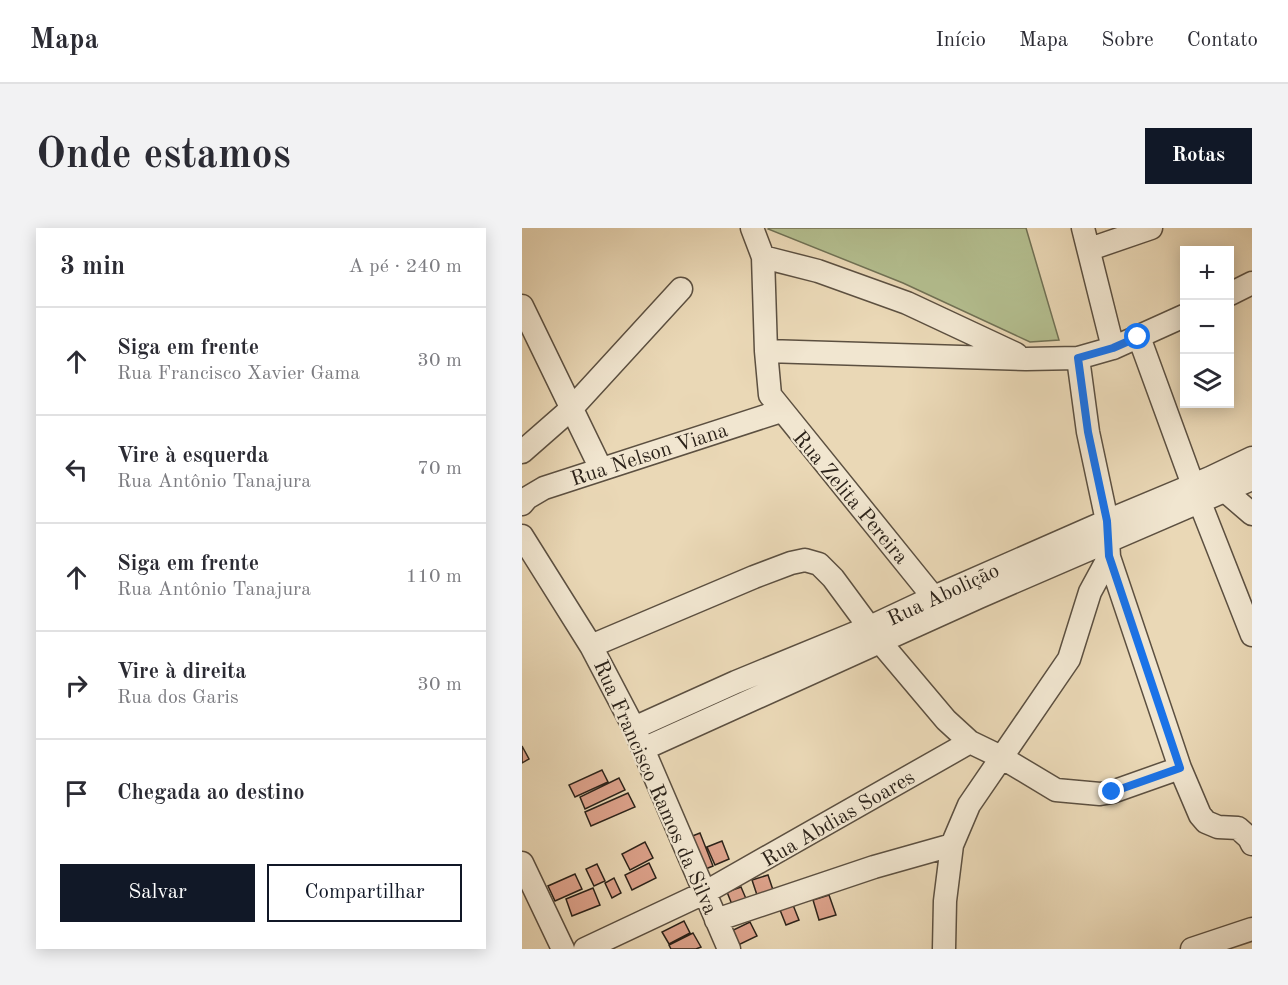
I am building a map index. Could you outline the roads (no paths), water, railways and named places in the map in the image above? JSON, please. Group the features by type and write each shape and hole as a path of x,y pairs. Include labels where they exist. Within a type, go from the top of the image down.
{"street":[{"path":"752,228 764,258 766,351 775,403"},
{"path":"1113,348 1087,239 1151,228"},
{"path":"764,258 818,272 907,303 1026,359"},
{"path":"1234,292 1252,283"},
{"path":"522,452 571,409 681,289"},
{"path":"522,306 601,469"},
{"path":"766,351 1026,359 1078,358 1113,348 1180,318"},
{"path":"1138,337 1207,490 1252,635"},
{"path":"1078,358 1088,432 1108,540 1180,768 1200,815 1206,822 1218,827 1238,828 1252,844"},
{"name":"Rua Nelson Viana","path":"522,504 527,498 544,488 601,469 775,403"},
{"name":"Rua Zelita Pereira","path":"775,403 940,605"},
{"name":"Rua Abolição","path":"643,749 940,605 1108,540 1207,490 1252,458"},
{"name":"Rua Abolição","path":"1207,490 1252,479"},
{"path":"1207,490 1252,514"},
{"name":"Rua Francisco Ramos da Silva","path":"522,536 591,646 634,728 729,949"},
{"path":"944,949 945,901 952,844 969,805 1069,659 1108,540"},
{"path":"591,646 791,563 805,560 819,564 833,578 876,635 946,720 970,742 1001,757 1056,790 1100,794 1112,792 1180,768"},
{"name":"Rua Abolição","path":"634,728 736,682 876,635"},
{"name":"Rua Abdias Soares","path":"585,949 704,893 970,742"},
{"path":"716,920 874,867 952,844"},
{"path":"522,863 563,949"},
{"path":"1192,949 1252,929"}]}
